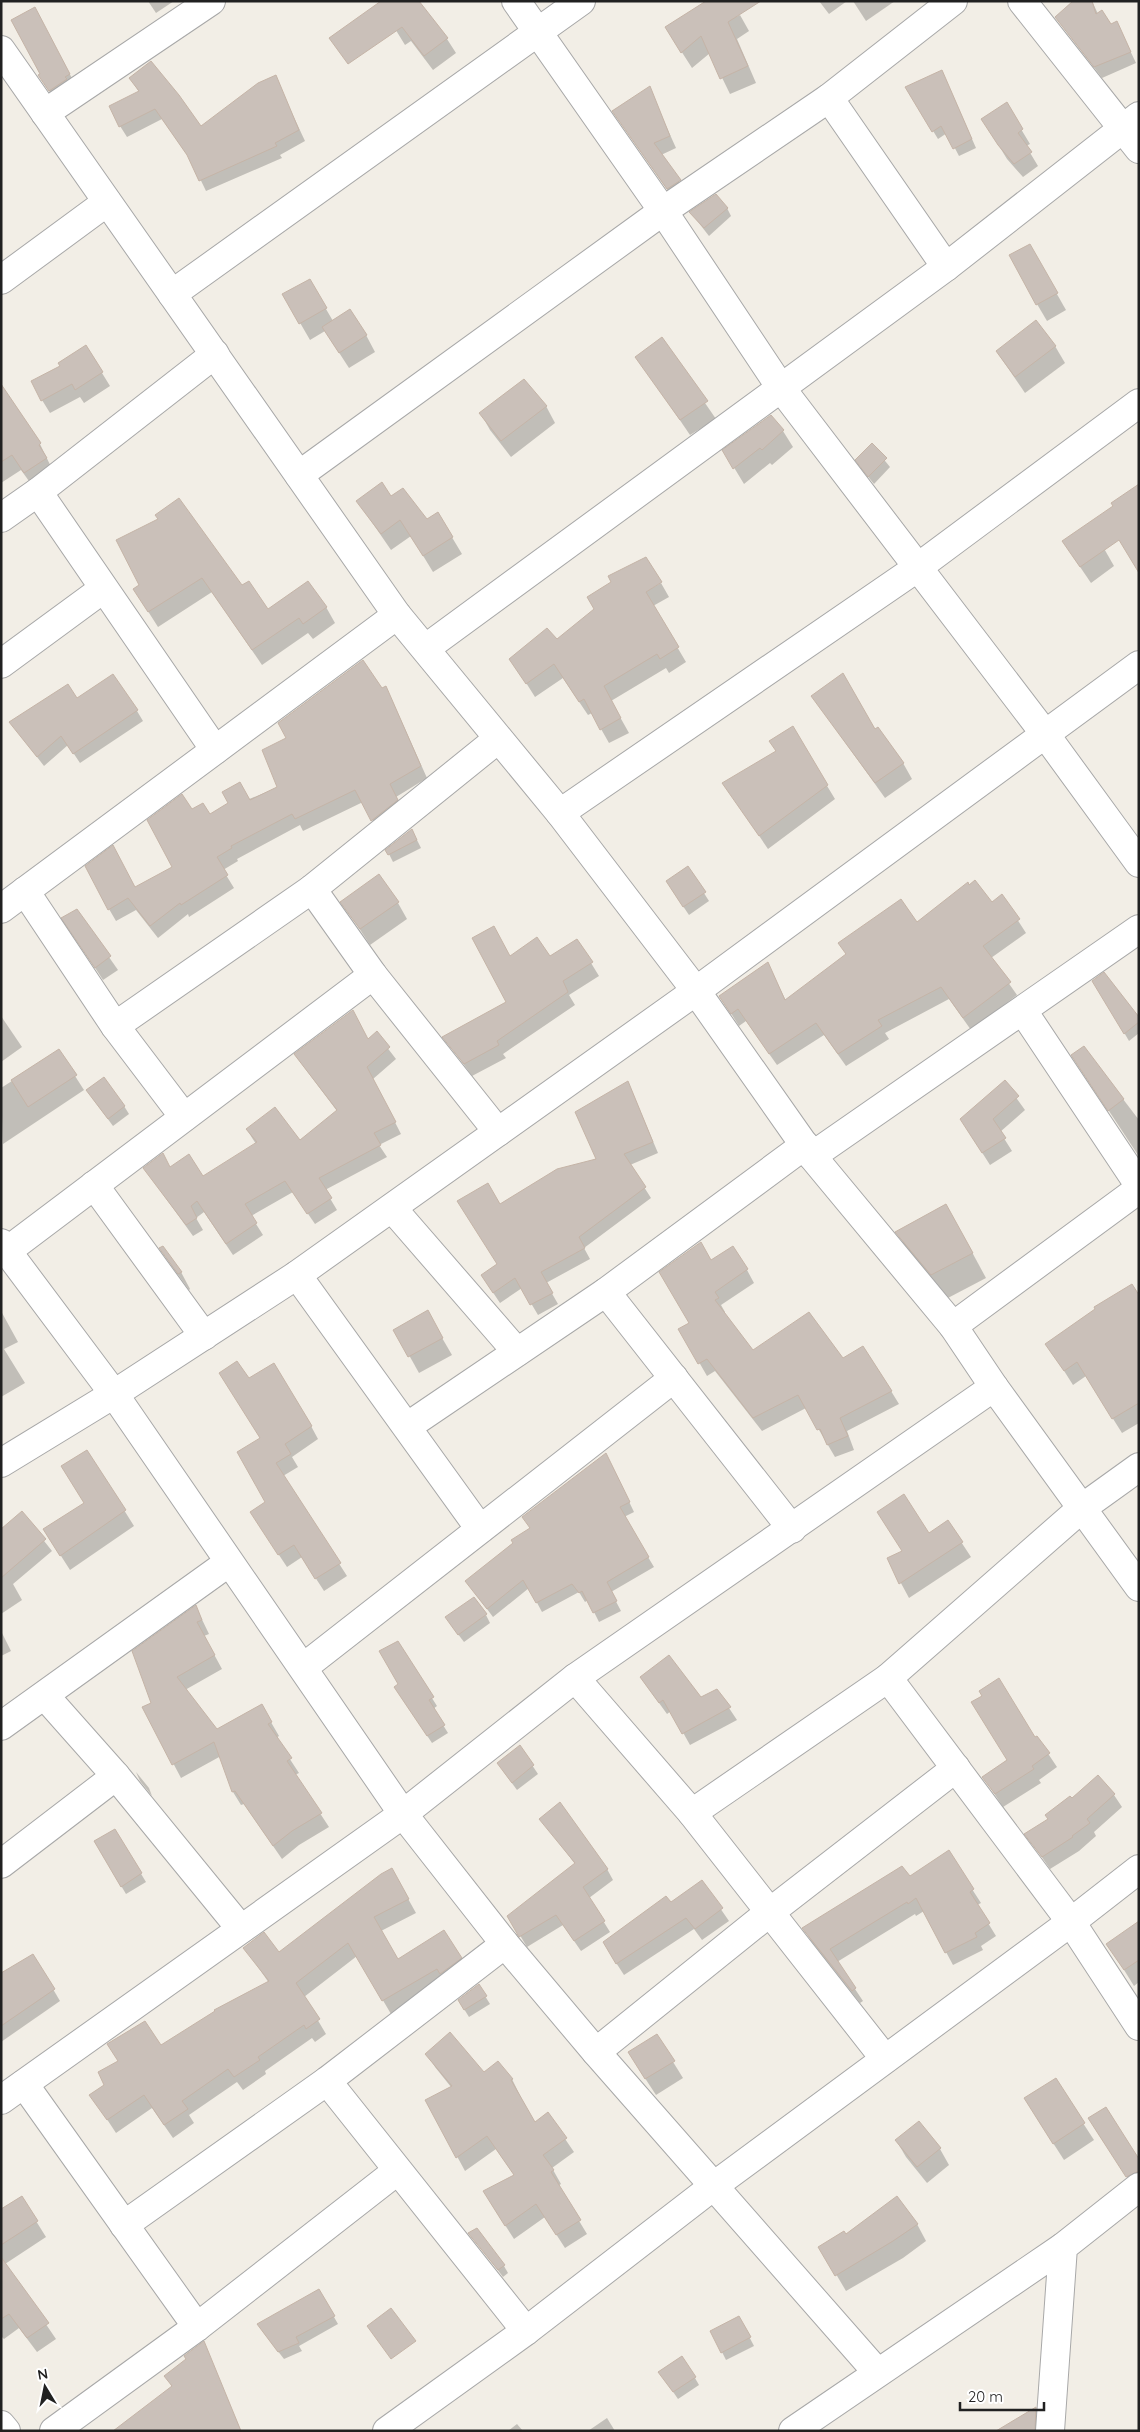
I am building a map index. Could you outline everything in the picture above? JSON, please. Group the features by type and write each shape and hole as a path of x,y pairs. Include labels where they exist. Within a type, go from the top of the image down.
{"street":[{"path":"45,113 211,1"},
{"path":"516,1 663,211 781,388 1045,734 1139,863"},
{"path":"172,294 539,33 581,1"},
{"path":"299,475 663,211 829,98 953,1"},
{"path":"1022,1 1131,122 1139,150"},
{"path":"1,50 397,616 426,648 560,813 696,990 808,1151 953,1326 994,1387 1139,1587"},
{"path":"829,98 946,267"},
{"path":"426,648 946,267 1131,122"},
{"path":"1,280 107,202"},
{"path":"1,518 38,492 214,354"},
{"path":"560,813 917,568 1139,402"},
{"path":"38,492 215,750"},
{"path":"1,664 103,589"},
{"path":"1,909 397,616"},
{"path":"1,1463 114,1394 297,1275 696,990 1139,665"},
{"path":"116,1026 312,889 498,739"},
{"path":"312,889 373,975 498,1132"},
{"path":"25,891 116,1026 184,1117"},
{"path":"408,1426 606,1292 808,1151 1023,1012 1139,929"},
{"path":"373,975 94,1185 4,1247 114,1394 228,1563 304,1667 403,1814 505,1944 596,2052 877,2372"},
{"path":"953,1326 1139,1187 1023,1012"},
{"path":"94,1185 204,1336"},
{"path":"392,1208 517,1352"},
{"path":"297,1275 408,1426 480,1529"},
{"path":"606,1292 792,1529"},
{"path":"304,1667 674,1378"},
{"path":"1,2100 403,1814 575,1678 994,1387"},
{"path":"692,1813 888,1678 1082,1508 1139,1467"},
{"path":"1,1726 228,1563"},
{"path":"575,1678 692,1813 885,2059"},
{"path":"888,1678 1071,1922 1139,2026"},
{"path":"45,1696 116,1776 241,1929"},
{"path":"596,2052 770,1912 956,1768"},
{"path":"1,1864 116,1776"},
{"path":"388,2431 526,2331 714,2185 1071,1922 1139,1869"},
{"path":"124,2225 327,2081 505,1944"},
{"path":"327,2081 526,2331"},
{"path":"24,2084 197,2327"},
{"path":"54,2431 197,2327 397,2171"},
{"path":"793,2431 877,2372 1063,2248 1139,2188"},
{"path":"1050,2431 1063,2248"},
{"path":"1,2425 6,2431"}],"building":[{"path":"381,1 419,1 448,38 424,56 402,27 348,64 329,38"},
{"path":"706,1 761,1 728,22 748,66 720,79 701,36 681,53 665,27"},
{"path":"1073,1 1092,1 1096,14 1102,10 1111,24 1117,21 1131,52 1094,67 1055,17"},
{"path":"35,7 70,74 65,77 67,79 49,91 38,75 40,74 11,20"},
{"path":"151,61 201,126 258,83 276,75 299,130 275,143 277,146 199,181 187,155 155,109 119,127 109,106 139,91 129,78"},
{"path":"942,70 972,139 953,149 941,126 932,132 905,87"},
{"path":"650,86 670,136 654,143 681,180 667,189 612,111"},
{"path":"1007,102 1023,129 1018,133 1032,152 1014,164 998,145 981,119"},
{"path":"716,194 728,208 704,228 689,212"},
{"path":"1030,244 1058,293 1036,305 1009,255"},
{"path":"310,279 327,308 299,324 282,294"},
{"path":"350,309 367,335 339,353 322,327"},
{"path":"1036,320 1056,346 1015,377 996,351"},
{"path":"662,337 708,401 680,420 635,357"},
{"path":"86,345 103,372 75,390 72,384 41,401 31,381 60,366 58,363"},
{"path":"524,379 547,406 501,441 479,413"},
{"path":"1,384 41,443 39,445 47,458 24,473 12,455 1,462"},
{"path":"771,415 784,430 762,450 760,448 733,469 722,450"},
{"path":"872,443 887,458 868,477 855,460"},
{"path":"382,482 391,496 403,488 427,519 438,512 453,537 423,556 400,520 381,534 356,501"},
{"path":"1139,484 1139,573 1119,540 1080,567 1062,541 1113,506 1111,503"},
{"path":"179,498 242,585 249,581 268,609 308,581 327,607 303,624 299,618 252,650 202,578 148,612 133,589 139,585 116,540 158,519 155,515"},
{"path":"646,557 662,582 646,592 679,647 660,659 657,654 604,686 621,718 600,730 584,699 579,702 554,664 526,684 509,659 547,628 557,639 594,609 587,597 611,582 608,576"},
{"path":"363,660 382,688 386,686 421,766 390,784 398,800 371,821 355,790 295,819 292,814 231,846 232,848 217,857 228,875 181,905 180,903 150,926 128,898 108,910 85,866 113,845 135,887 172,867 147,820 182,794 192,809 203,803 210,814 228,803 222,792 240,782 250,800 277,787 262,750 286,738 278,723"},
{"path":"843,673 875,729 878,727 904,763 875,783 811,696"},
{"path":"113,674 138,710 73,754 61,736 37,757 9,722 68,684 77,698"},
{"path":"793,726 828,785 759,836 722,783 776,751 769,741"},
{"path":"412,829 417,840 388,855 385,850"},
{"path":"688,866 706,892 683,907 666,881"},
{"path":"379,874 399,902 360,929 340,902"},
{"path":"975,880 992,902 1002,894 1020,919 983,946 1011,982 963,1018 941,987 878,1020 882,1026 838,1054 816,1023 769,1054 738,1009 731,1014 719,996 768,962 785,1000 846,954 838,943 901,899 917,922 968,882 969,885"},
{"path":"77,909 111,956 95,968 61,918"},
{"path":"494,926 510,956 537,937 550,956 577,939 593,962 563,981 568,992 497,1041 499,1045 464,1064 442,1037 506,1002 472,938"},
{"path":"1104,972 1139,1017 1139,1022 1124,1034 1092,981"},
{"path":"353,1010 368,1039 377,1031 390,1047 367,1067 396,1122 374,1133 381,1145 319,1178 332,1198 307,1214 285,1181 245,1204 257,1223 226,1244 197,1201 191,1206 197,1218 186,1225 143,1168 163,1153 170,1167 189,1154 203,1176 257,1142 246,1129 275,1107 300,1140 337,1110 294,1054"},
{"path":"1084,1046 1124,1099 1108,1111 1071,1055"},
{"path":"59,1049 77,1075 28,1107 11,1080"},
{"path":"104,1077 125,1106 108,1119 86,1090"},
{"path":"1005,1080 1019,1096 993,1119 1006,1138 982,1153 960,1119"},
{"path":"628,1081 653,1142 624,1154 646,1187 579,1237 585,1248 541,1272 553,1293 530,1305 515,1278 493,1293 481,1275 497,1264 457,1201 488,1183 500,1204 557,1169 596,1159 575,1112"},
{"path":"946,1204 973,1253 931,1275 895,1232"},
{"path":"701,1242 711,1260 733,1246 748,1269 715,1292 719,1298 715,1300 753,1350 809,1312 843,1358 863,1346 892,1391 840,1418 848,1436 827,1445 820,1429 817,1430 798,1395 753,1418 707,1359 698,1364 678,1329 689,1323 659,1272"},
{"path":"163,1246 182,1272 178,1274 159,1248"},
{"path":"1132,1284 1139,1295 1139,1403 1112,1419 1077,1362 1064,1371 1045,1344 1095,1309 1094,1307"},
{"path":"428,1310 443,1338 408,1357 393,1330"},
{"path":"237,1361 249,1378 274,1363 312,1426 285,1444 291,1454 276,1463 341,1563 315,1579 294,1545 278,1555 250,1512 265,1502 237,1452 260,1438 219,1373"},
{"path":"87,1450 126,1510 60,1556 43,1529 84,1503 61,1466"},
{"path":"606,1453 630,1502 620,1507 649,1557 607,1582 617,1601 593,1613 582,1591 579,1593 572,1584 536,1603 523,1580 487,1609 465,1581 513,1543 511,1540 530,1528 522,1517"},
{"path":"904,1494 929,1533 948,1520 963,1542 899,1584 887,1558 902,1551 877,1512"},
{"path":"22,1511 46,1539 1,1578 1,1529"},
{"path":"474,1597 487,1614 458,1635 445,1617"},
{"path":"196,1605 202,1620 197,1622 215,1655 177,1677 217,1729 262,1704 272,1722 268,1724 292,1758 287,1761 322,1813 292,1831 273,1846 235,1791 232,1792 214,1742 172,1765 142,1707 151,1703 132,1651"},
{"path":"398,1641 434,1697 429,1700 445,1725 427,1736 394,1687 398,1684 379,1651"},
{"path":"669,1655 701,1697 717,1689 731,1707 682,1734 663,1700 659,1703 640,1677"},
{"path":"999,1678 1035,1737 1037,1736 1050,1753 1032,1766 1034,1769 995,1794 982,1777 1007,1760 971,1702 982,1696 979,1691"},
{"path":"520,1745 534,1765 512,1783 497,1763"},
{"path":"1098,1775 1115,1794 1087,1819 1090,1823 1073,1837 1042,1857 1024,1834 1048,1819 1045,1815 1070,1796 1072,1798"},
{"path":"560,1802 608,1869 583,1887 605,1921 574,1941 556,1915 519,1937 507,1916 575,1863 539,1819"},
{"path":"115,1829 142,1873 121,1887 94,1841"},
{"path":"949,1850 974,1889 970,1892 990,1923 975,1933 977,1937 945,1953 916,1898 908,1904 907,1902 830,1949 856,1988 852,1991 802,1928 902,1866 910,1876"},
{"path":"392,1868 409,1899 374,1917 398,1959 444,1930 462,1958 440,1974 437,1969 382,2001 348,1943 296,1983 320,2019 306,2029 304,2025 258,2057 260,2060 234,2077 228,2069 182,2101 188,2109 164,2125 144,2095 107,2120 89,2095 104,2085 98,2072 118,2061 107,2044 145,2021 161,2045 214,2010 269,1981 243,1948 264,1932 279,1952 381,1874"},
{"path":"702,1880 723,1908 695,1929 686,1918 616,1964 603,1942 666,1896 671,1902"},
{"path":"1139,1921 1139,1960 1124,1970 1106,1944"},
{"path":"33,1954 55,1989 1,2026 1,1973"},
{"path":"479,1984 487,1996 464,2010 458,2000"},
{"path":"450,2032 484,2072 498,2061 513,2079 511,2080 535,2122 548,2112 567,2138 543,2155 554,2170 551,2172 581,2220 556,2235 536,2204 505,2226 483,2191 514,2175 487,2136 456,2158 425,2100 452,2086 425,2054"},
{"path":"657,2034 675,2061 645,2079 628,2052"},
{"path":"1056,2078 1085,2123 1053,2144 1024,2098"},
{"path":"1106,2107 1139,2159 1139,2171 1126,2177 1088,2118"},
{"path":"919,2121 941,2148 917,2167 895,2140"},
{"path":"22,2196 38,2221 1,2245 1,2209"},
{"path":"897,2196 918,2224 835,2276 818,2247 844,2231 846,2234"},
{"path":"477,2228 505,2265 498,2270 468,2233"},
{"path":"1,2257 49,2323 27,2338 9,2314 1,2319"},
{"path":"319,2289 335,2316 296,2337 299,2343 278,2352 257,2324"},
{"path":"391,2308 416,2341 391,2359 367,2326"},
{"path":"739,2316 751,2337 721,2353 710,2331"},
{"path":"204,2341 241,2431 113,2431 172,2386 164,2376 186,2359 184,2356"},
{"path":"682,2356 696,2377 673,2392 658,2372"},
{"path":"1036,2407 1035,2431 996,2431"}]}
